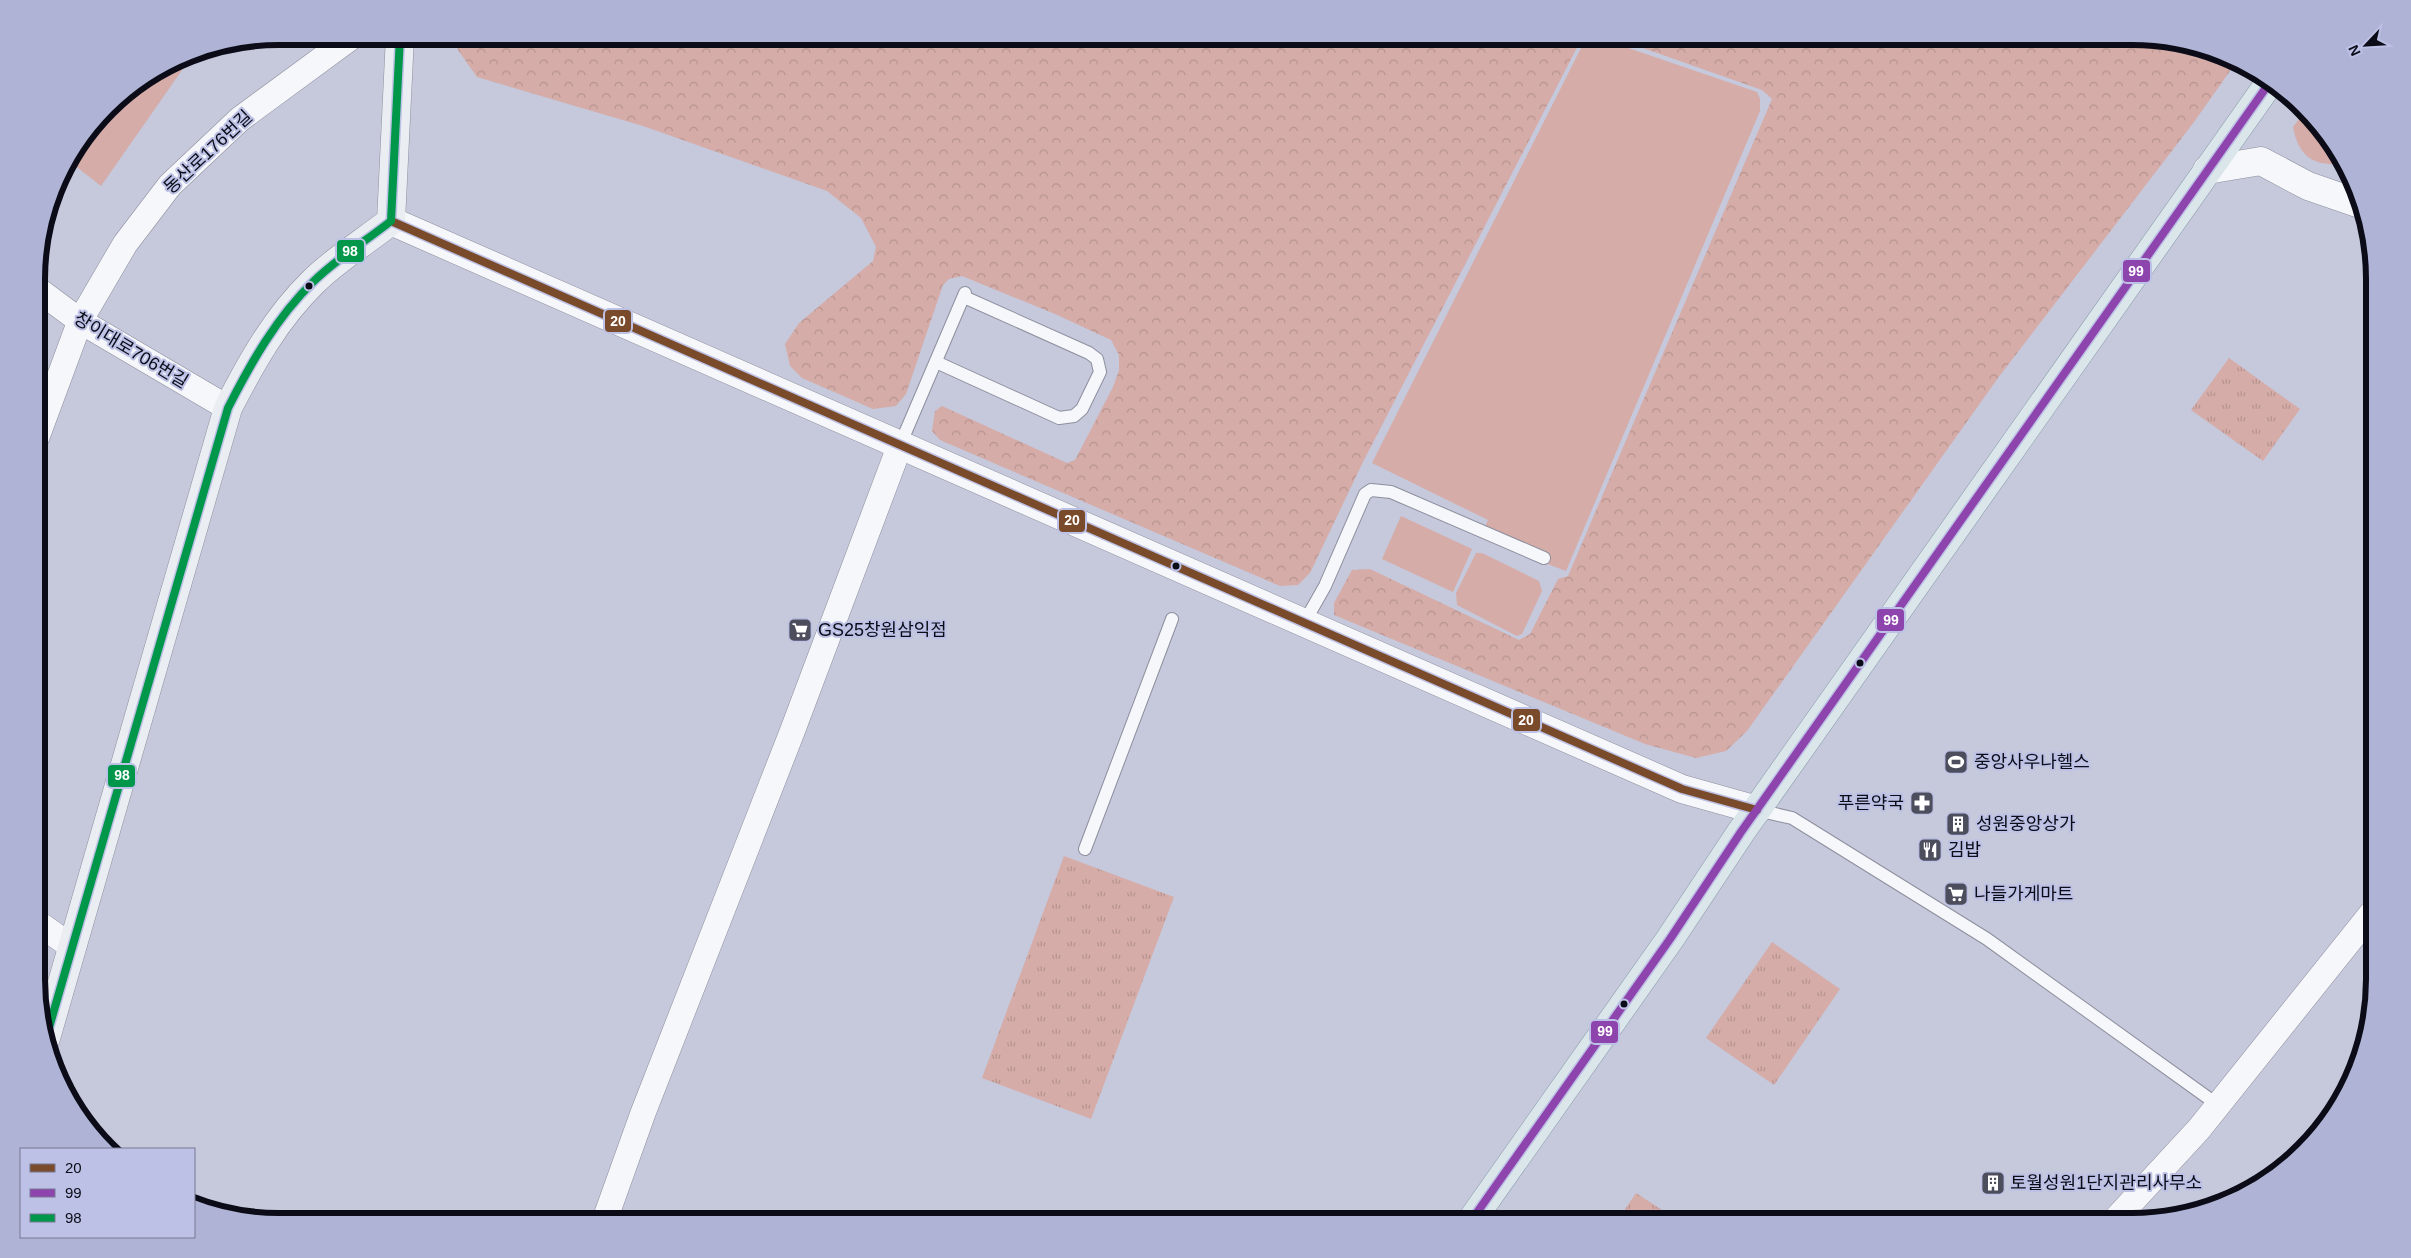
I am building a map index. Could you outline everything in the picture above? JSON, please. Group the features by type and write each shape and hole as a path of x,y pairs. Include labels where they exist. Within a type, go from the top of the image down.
{"main road":[{"path":"49,1026 228,408 250,365 279,320 314,281 392,221 400,45"},
{"path":"1477,1213 1664,947 1757,810 2266,87"}],"street":[{"name":"동산로176번길","path":"45,415 80,321 125,244 170,185 240,119 341,45"},
{"path":"2207,170 2261,161 2308,186 2353,202"},
{"path":"392,221 1687,791 1757,810"},
{"name":"창이대로706번길","path":"45,295 80,321 228,408"},
{"path":"607,1213 643,1113 792,732 900,445"},
{"path":"2121,1213 2192,1137 2366,920"},
{"path":"45,928 72,947"}],"lane":[{"path":"900,445 965,295 1089,352 1097,359 1100,372 1082,409 1074,416 1060,418 936,362"},
{"path":"1304,623 1326,586 1365,494 1371,490 1391,492 1544,558"},
{"path":"1085,849 1172,619"},
{"path":"1757,810 1792,818 1987,939 2218,1105"}],"green space":[{"path":"457,45 1578,45 1363,462 1310,573 1298,585 1280,586 940,440 932,431 935,411 942,406 1067,463 1075,460 1113,387 1119,370 1119,355 1111,340 1055,314 962,276 949,279 943,285 906,394 896,406 873,409 802,378 790,366 785,344 799,323 873,261 876,247 861,218 827,191 643,126 477,77 458,50"},
{"path":"1619,45 1757,92 1760,99 1760,111 1566,571 1480,538 1488,520 1372,463 1582,46"},
{"path":"1634,45 2132,45 2178,49 2207,57 2232,67 2194,122 1998,378 1747,731 1726,751 1696,758 1645,744 1334,615 1334,603 1352,570 1370,569 1519,640 1530,634 1558,579 1568,576 1772,99 1762,90"},
{"path":"186,64 101,186 74,165 93,136 113,113 136,93 162,76"},
{"path":"2301,116 2318,136 2336,164 2316,161 2304,153 2299,146 2293,127"},
{"path":"2229,358 2300,409 2263,461 2191,410"},
{"path":"1401,516 1472,549 1453,592 1382,559"},
{"path":"1476,553 1482,553 1539,581 1542,591 1522,634 1517,636 1457,605 1456,593"},
{"path":"1064,856 1174,897 1091,1119 982,1078"},
{"path":"1772,942 1840,989 1774,1085 1706,1038"},
{"path":"1636,1193 1667,1213 1622,1213"}],"transit line":[{"name":"98","path":"49,1026 228,408 265,342 300,296 331,266 391,221 400,45"},
{"name":"99","path":"1477,1213 1670,939 1741,832 2266,87"},
{"name":"20","path":"391,221 1682,789 1757,810"}],"place":[{"name":"GS25창원삼익점","path":"800,630"},
{"name":"중앙사우나헬스","path":"1956,762"},
{"name":"푸른약국","path":"1922,803"},
{"name":"성원중앙상가","path":"1958,824"},
{"name":"김밥","path":"1930,850"},
{"name":"나들가게마트","path":"1956,894"},
{"name":"토월성원1단지관리사무소","path":"1993,1183"}]}
